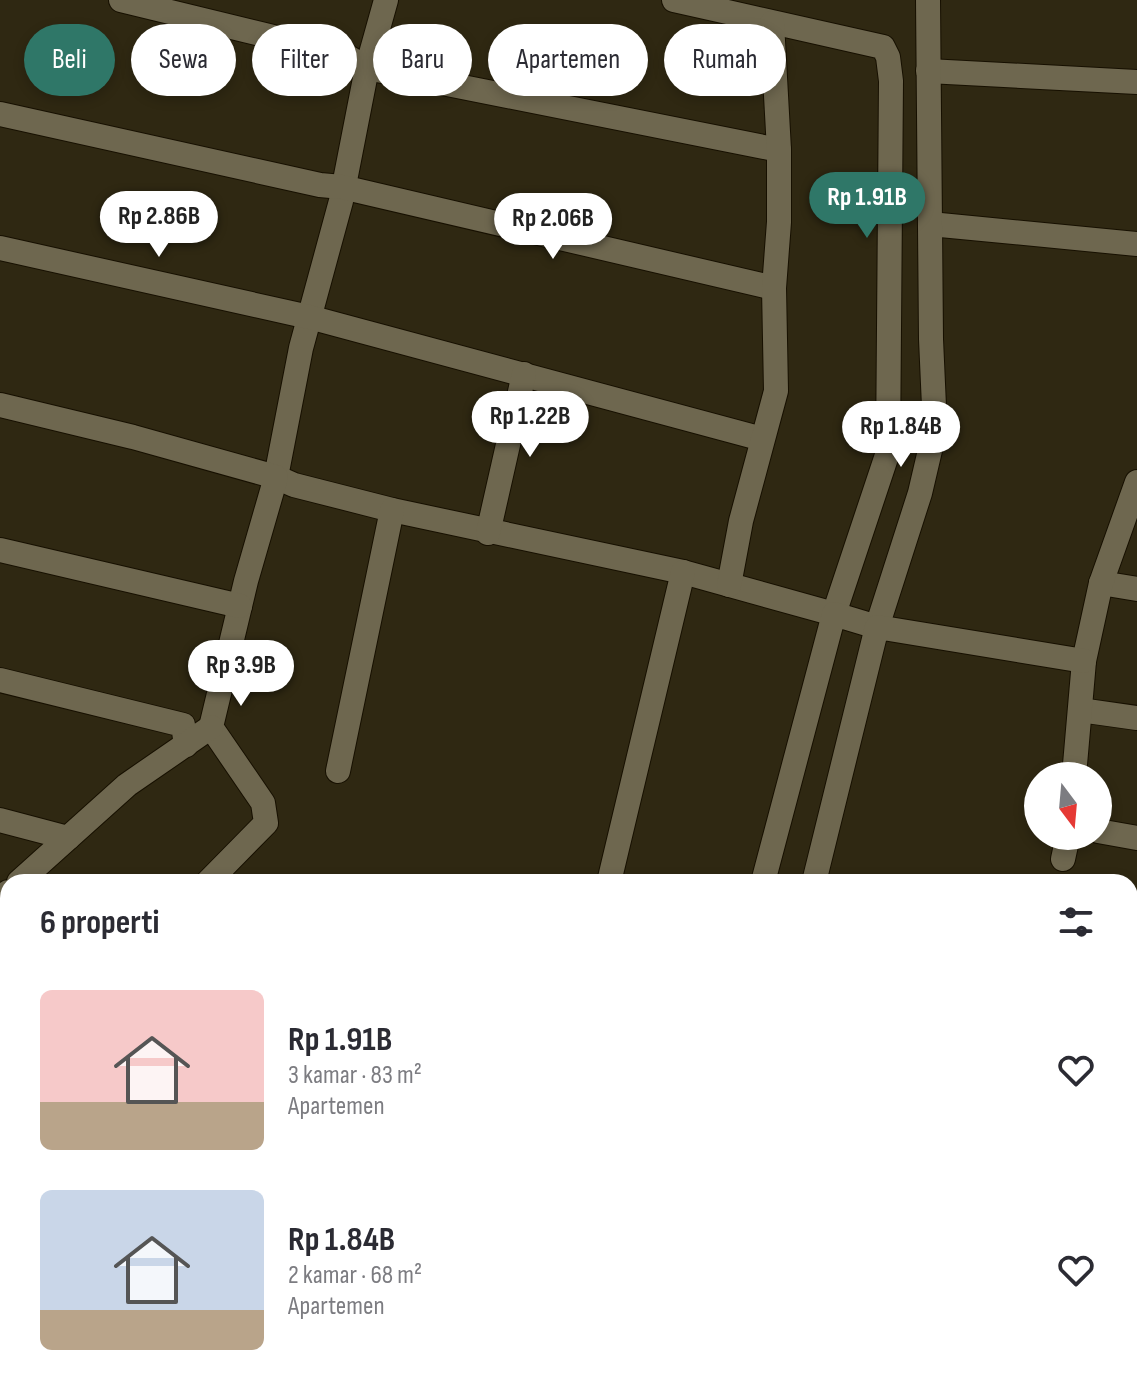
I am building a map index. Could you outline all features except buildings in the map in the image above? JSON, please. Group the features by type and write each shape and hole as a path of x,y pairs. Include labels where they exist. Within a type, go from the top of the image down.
{"street":[{"path":"121,0 343,54 367,68 779,150"},
{"path":"28,874 127,785 211,727 276,477 309,317 342,187 367,68 386,0"},
{"path":"674,0 883,47 888,57 891,81 888,452 834,614 765,874"},
{"path":"816,874 877,627 920,493 935,429 928,0"},
{"path":"729,585 741,521 776,391 774,288 779,222 779,150 772,23"},
{"path":"928,71 1137,82"},
{"path":"0,114 320,185 342,187 774,288"},
{"path":"930,224 1137,244"},
{"path":"0,248 309,317 762,439"},
{"path":"488,533 524,374"},
{"path":"0,405 133,437 276,477 294,485 392,510 488,533 683,572 877,627 1084,661"},
{"path":"1075,762 1084,661 1101,583 1137,482"},
{"path":"338,771 392,510"},
{"path":"0,550 240,606"},
{"path":"611,874 683,572"},
{"path":"1101,583 1137,589"},
{"path":"0,680 183,725 186,745"},
{"path":"1080,710 1137,718"},
{"path":"211,727 263,803 266,823 216,874"},
{"path":"0,820 68,838"},
{"path":"1112,834 1137,838"}]}
